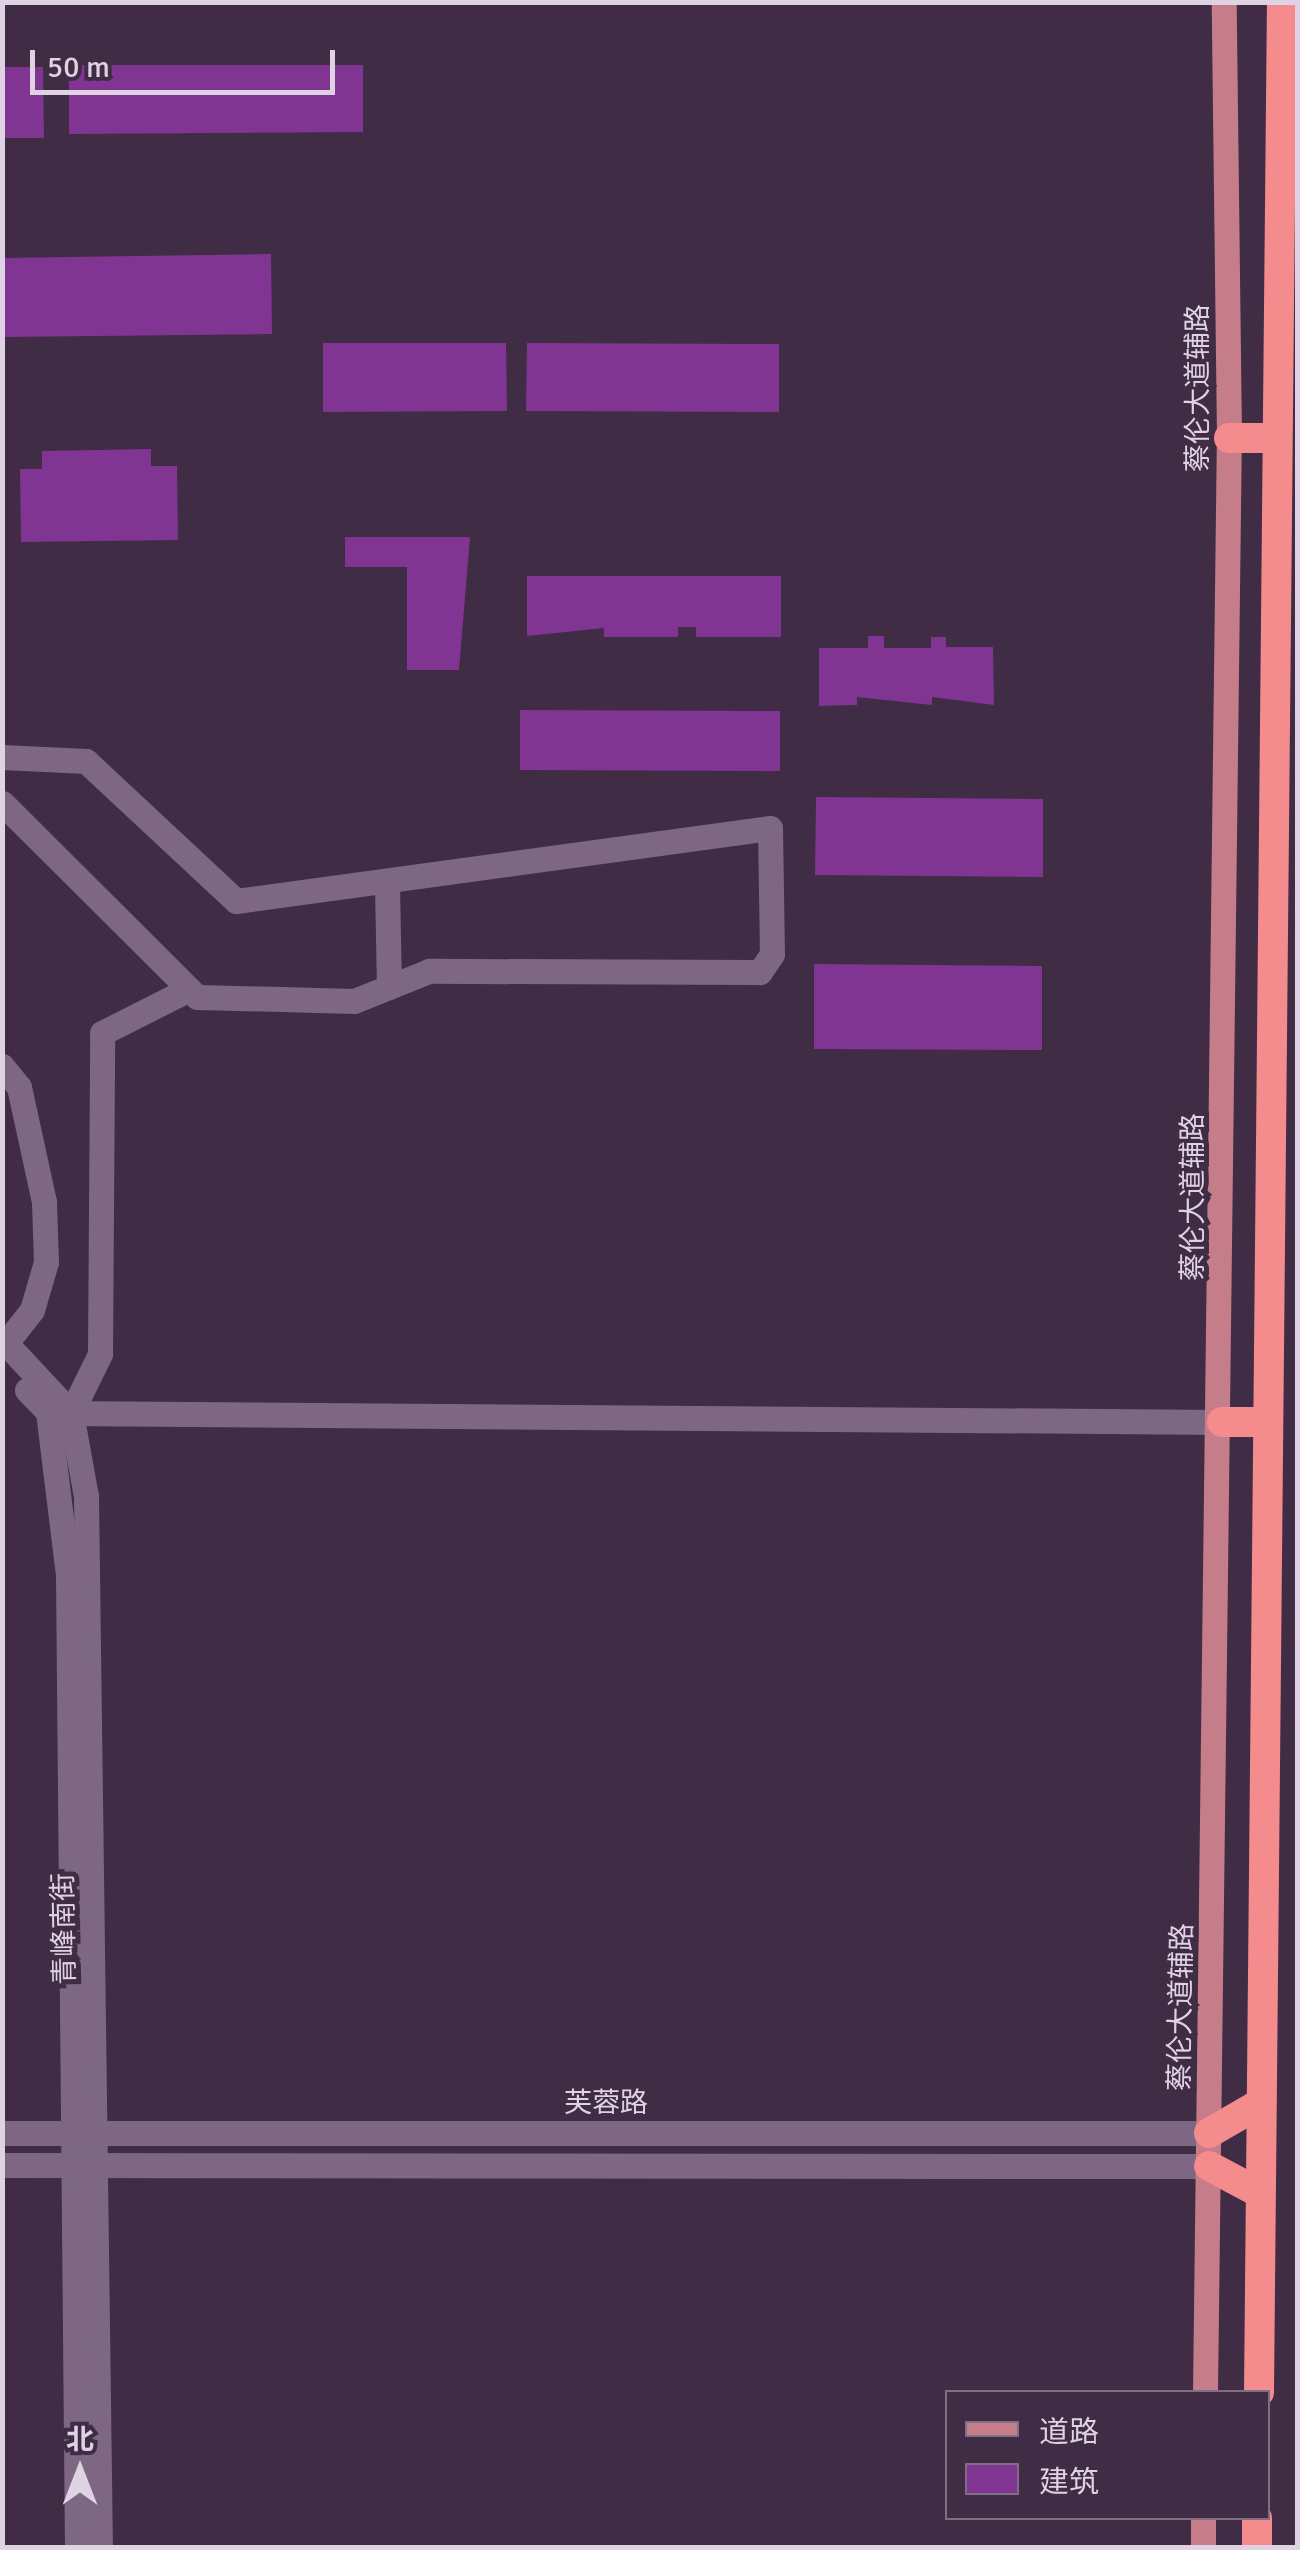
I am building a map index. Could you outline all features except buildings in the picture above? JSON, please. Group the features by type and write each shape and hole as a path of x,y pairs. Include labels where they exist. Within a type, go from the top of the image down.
{"highway":[{"path":"1258,2390 1282,2"},
{"path":"1230,438 1277,438"},
{"path":"1222,1422 1266,1422"},
{"path":"1210,2133 1261,2102"},
{"path":"1209,2166 1260,2193"},
{"path":"1257,2548 1258,2520"}],"main road":[{"name":"蔡伦大道辅路","path":"1206,2390 1222,1422 1230,438 1224,2"},
{"path":"1203,2548 1204,2520"}],"street":[{"path":"2,757 86,762 236,901 387,884 770,828 772,954 760,972 429,971 354,1002 197,997 2,803"},
{"path":"387,884 390,987"},
{"path":"59,1413 100,1354 102,1032 189,988"},
{"path":"2,1066 19,1087 44,1202 46,1262 32,1310 4,1349 59,1413 1222,1422"},
{"name":"青峰南街","path":"59,1413 91,1573 77,2548"},
{"name":"芙蓉路","path":"2,2133 1210,2133"},
{"path":"2,2165 1209,2166"},
{"name":"青峰南街","path":"84,2165 100,2548"}]}
